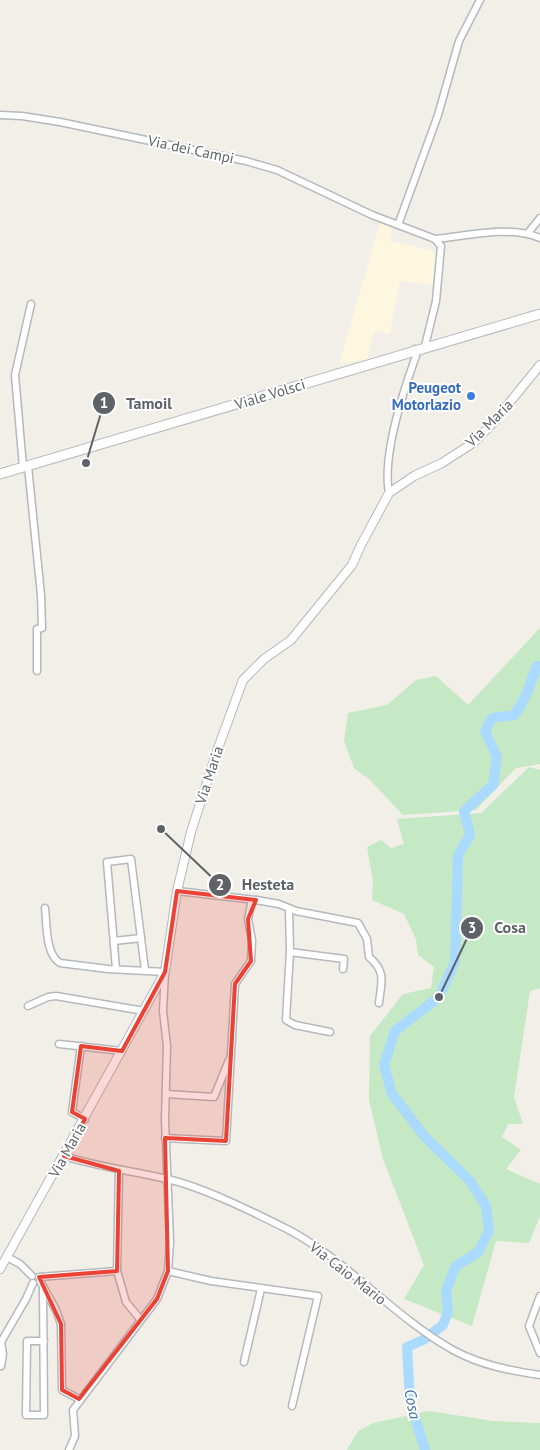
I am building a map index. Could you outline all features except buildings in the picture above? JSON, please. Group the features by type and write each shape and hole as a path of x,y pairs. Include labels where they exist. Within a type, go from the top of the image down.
{"main road":[{"name":"Viale Volsci","path":"0,474 425,346 540,314"}],"street":[{"path":"398,225 438,115 459,41 480,0"},
{"name":"Via dei Campi","path":"0,115 22,116 60,122 246,161 300,180 308,186 372,215 435,239"},
{"path":"528,233 540,218"},
{"path":"435,239 513,232 528,233 540,238"},
{"path":"425,346 436,301 441,246 435,239"},
{"path":"31,304 15,375 41,594 42,628 37,629 37,671"},
{"path":"528,318 540,318"},
{"path":"389,493 388,471 395,425 416,356 415,349"},
{"name":"Via Maria","path":"0,1269 165,972 177,890 199,807 243,680 264,659 292,640 352,565 389,493 414,476 442,462 472,443 493,423 540,366"},
{"path":"116,970 107,862 131,859 145,970"},
{"path":"177,890 279,904 289,910 358,923 368,939 369,957 378,965 381,972 378,1004"},
{"path":"165,1138 226,1142 234,984 250,961 252,940 248,919 251,904 256,900"},
{"path":"45,908 50,949 55,960 66,965 165,972 165,1138 170,1242 168,1271 157,1299 73,1410 75,1436 69,1450"},
{"path":"289,910 290,952 286,1020 295,1025 330,1032"},
{"path":"114,941 141,938"},
{"path":"290,952 344,959 343,969"},
{"path":"28,1006 48,997 56,996 144,1011"},
{"path":"60,1044 122,1051"},
{"path":"81,1046 72,1112 85,1119"},
{"path":"166,1094 214,1096 231,1054"},
{"name":"Via Caio Mario","path":"64,1156 118,1171 167,1179 192,1186 289,1230 317,1247 412,1323 455,1351 502,1368 540,1375"},
{"path":"118,1171 117,1271 126,1302 140,1319"},
{"path":"7,1257 20,1264 36,1279 56,1310 61,1324 62,1390 80,1399"},
{"path":"36,1279 117,1271"},
{"path":"168,1271 261,1289 318,1296 292,1406"},
{"path":"0,1366 3,1354 1,1342 36,1279"},
{"path":"43,1289 44,1342 44,1415 26,1415 27,1341 44,1342"},
{"path":"244,1362 261,1289"},
{"path":"540,1300 530,1326 540,1353"}],"highlighted area":[{"path":"177,891 256,900 248,919 251,961 235,984 226,1141 165,1138 168,1271 157,1299 79,1399 62,1390 61,1324 39,1277 117,1271 119,1171 64,1156 85,1119 72,1112 81,1046 122,1051 165,972"}],"shaded area":[{"path":"380,223 392,228 390,241 435,251 435,285 400,281 390,334 374,331 367,359 339,364"}],"green space":[{"path":"540,628 540,764 516,768 476,810 403,815 370,780 354,768 344,741 348,713 387,705 416,680 436,676 468,705"},
{"path":"529,767 540,770 540,988 530,991 514,1097 523,1124 508,1124 502,1137 521,1150 506,1169 540,1184 540,1216 529,1243 496,1241 472,1326 404,1299 424,1265 383,1159 369,1100 370,1036 403,994 431,988 434,967 418,955 416,939 404,914 372,900 373,881 367,847 381,840 391,848 404,844 397,819 481,813"},
{"path":"429,1411 493,1421 540,1423 540,1450 347,1450 358,1431 373,1423"}],"waterway":[{"name":"Cosa","path":"425,1450 410,1402 407,1347 423,1340 443,1325 448,1312 446,1291 455,1267 478,1252 489,1231 486,1206 470,1181 425,1137 392,1094 384,1065 395,1031 439,997 455,962 458,855 470,835 464,811 493,785 497,757 485,731 492,718 514,715 525,697 537,666 540,666"}],"place":[{"name":"Peugeot Motorlazio","path":"471,396"},
{"name":"Tamoil","path":"86,463"},
{"name":"Hesteta","path":"161,829"},
{"name":"Cosa","path":"439,997"}]}
